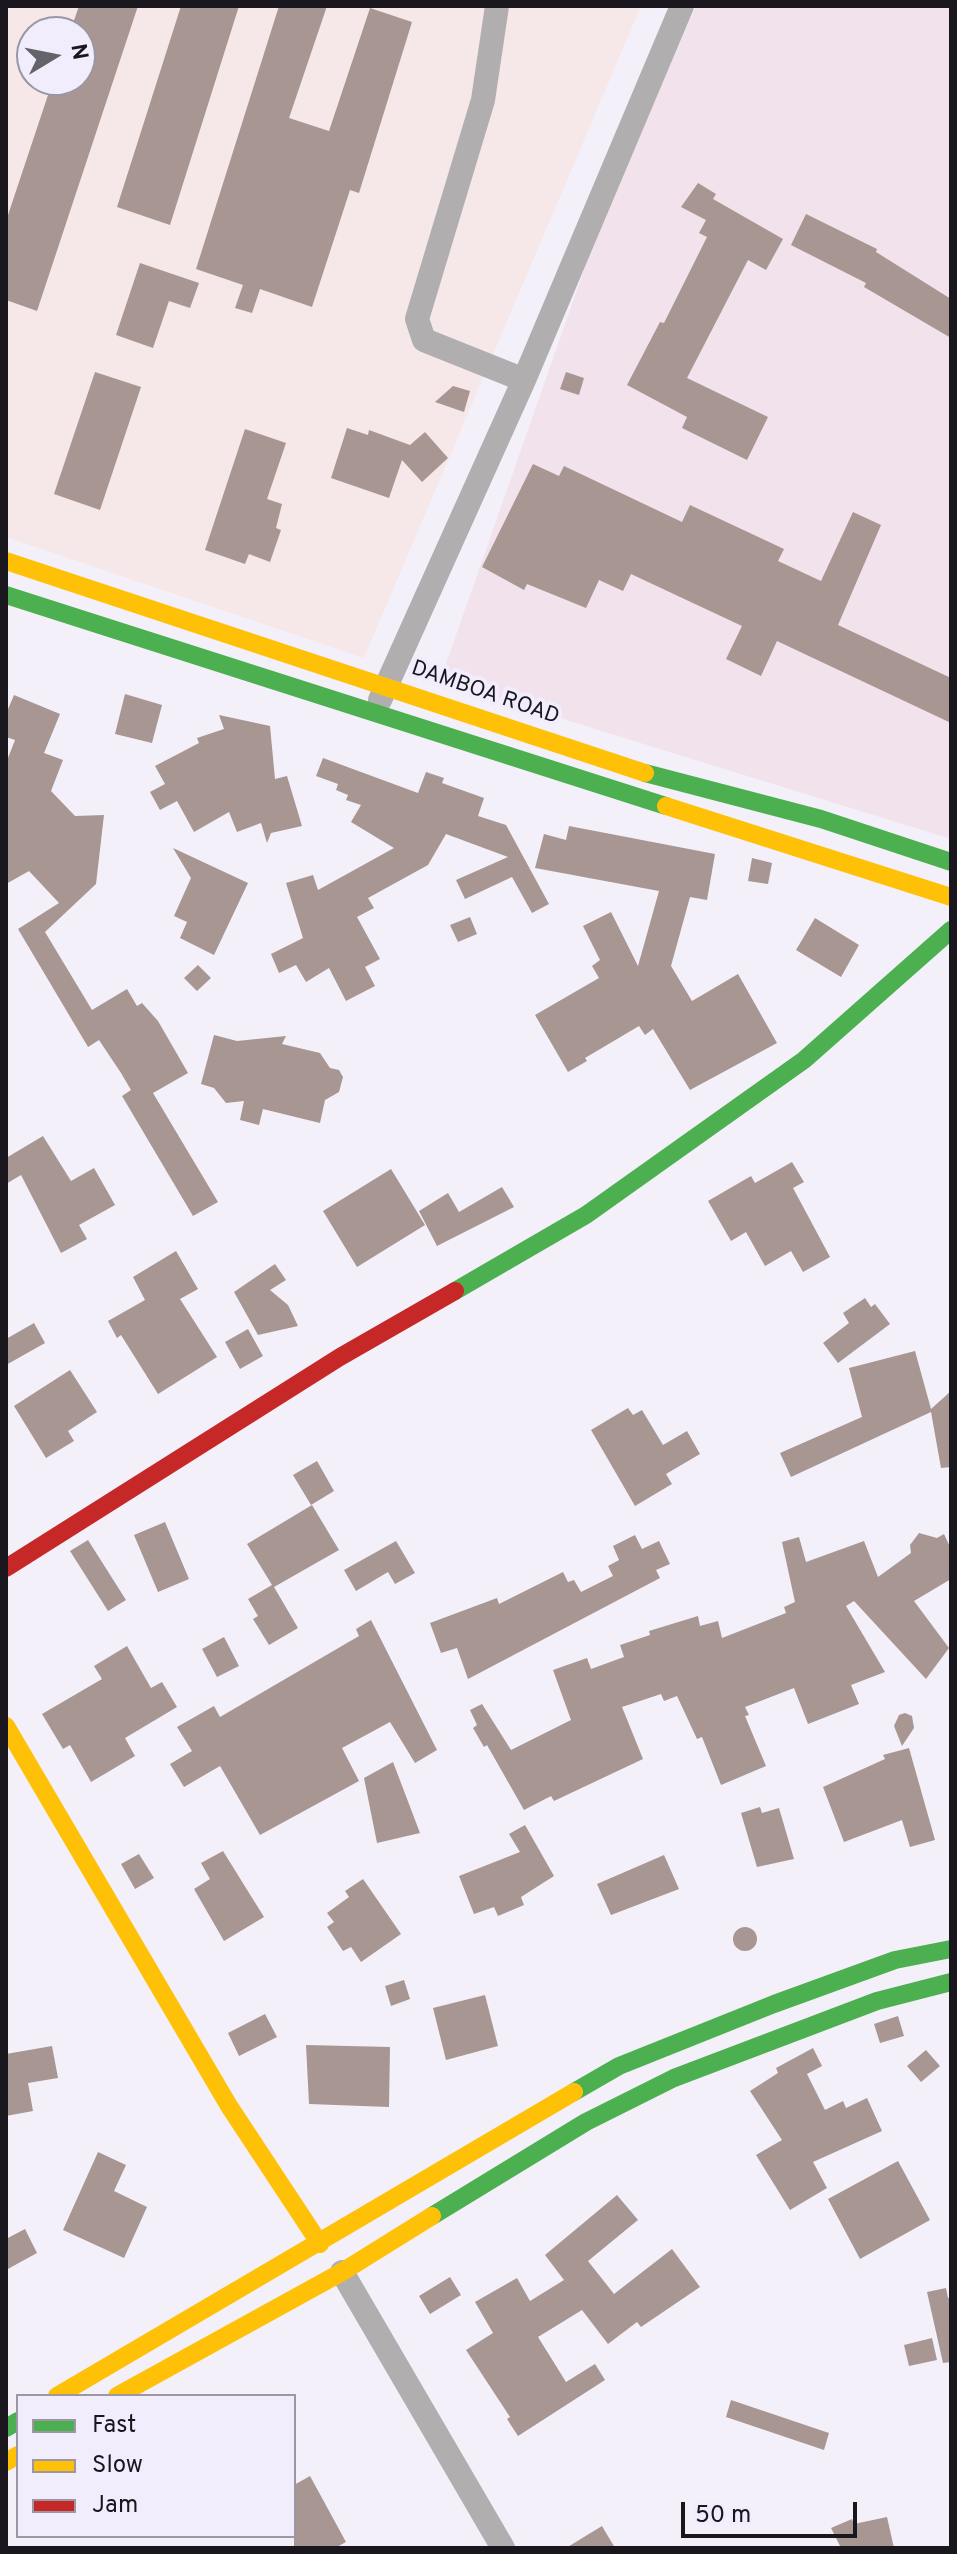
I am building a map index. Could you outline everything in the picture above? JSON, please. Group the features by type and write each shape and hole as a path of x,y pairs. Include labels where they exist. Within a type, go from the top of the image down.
{"main road":[{"name":"DAMBOA ROAD","path":"6,561 643,773 821,819 951,862"},
{"path":"6,595 951,897"},
{"path":"6,1568 340,1357 586,1215 804,1060 951,930"},
{"path":"6,1726 229,2106 320,2244"},
{"path":"60,2394 619,2066 895,1960 951,1949"},
{"path":"121,2394 342,2272 586,2122 674,2078 877,2001 951,1982"}],"street":[{"path":"497,6 483,100 417,319 424,340 524,380"},
{"path":"376,714 384,686 524,380 682,6"},
{"path":"342,2272 503,2548"}],"shaded area":[{"path":"6,6 641,6 364,658 6,537"},
{"path":"696,6 951,6 951,839 440,681 598,230"}],"building":[{"path":"79,6 138,6 37,311 6,300 6,221 48,96 96,96 96,16 76,16"},
{"path":"181,6 239,6 170,225 117,207"},
{"path":"279,6 327,6 289,118 329,131 370,8 412,22 359,193 350,190 312,307 260,289 252,313 235,308 243,285 196,269"},
{"path":"698,183 716,194 713,199 783,239 766,270 748,260 687,378 768,417 747,460 682,428 687,417 627,385 660,322 664,323 707,237 699,233 706,220 681,207"},
{"path":"806,214 877,249 876,252 951,299 951,338 864,287 866,283 791,245"},
{"path":"140,263 199,283 190,308 169,301 153,348 116,335"},
{"path":"95,372 141,387 100,510 54,494"},
{"path":"566,372 584,378 579,395 560,389"},
{"path":"453,386 470,391 464,412 435,402"},
{"path":"347,428 368,435 369,430 410,445 425,432 448,458 422,482 402,460 389,498 331,478"},
{"path":"245,429 286,443 267,499 282,504 276,528 281,530 270,562 249,554 245,564 205,550"},
{"path":"533,464 559,476 564,466 682,522 690,505 784,549 778,561 821,581 853,512 881,525 838,625 951,678 951,723 777,641 761,676 726,659 742,626 631,574 623,591 599,580 586,608 527,584 524,590 482,567"},
{"path":"125,694 162,705 152,743 115,734"},
{"path":"14,695 60,714 44,753 63,760 51,791 75,816 104,815 96,884 45,932 92,1010 127,989 137,1006 142,1003 158,1021 188,1073 153,1093 218,1202 193,1216 122,1096 131,1090 121,1073 99,1040 88,1047 18,929 59,903 29,871 6,884 6,763 15,740 6,737 6,714"},
{"path":"219,715 270,726 275,779 287,776 302,826 271,833 267,843 261,823 237,832 229,812 194,832 177,801 160,810 150,792 165,784 155,766 199,743 197,738 224,729"},
{"path":"323,758 418,793 426,772 444,778 442,783 484,798 478,816 506,825 549,904 532,913 512,877 465,899 456,880 508,857 446,834 428,865 368,898 374,908 357,917 380,959 365,967 375,986 346,1001 329,968 306,982 296,965 279,973 271,954 303,938 286,883 313,875 318,890 394,848 351,822 361,805 346,800 348,795 336,790 338,784 316,776"},
{"path":"569,826 715,854 707,900 690,897 671,966 692,1001 738,974 777,1043 690,1090 653,1029 645,1035 639,1026 585,1058 587,1061 568,1072 535,1015 599,978 592,966 600,960 583,926 611,912 638,966 659,891 535,868 544,834 566,840"},
{"path":"173,848 248,883 214,955 180,938 187,922 174,916 191,878"},
{"path":"752,858 772,863 768,884 748,881"},
{"path":"470,917 477,934 458,942 450,925"},
{"path":"815,918 859,945 841,977 796,950"},
{"path":"198,965 211,978 197,991 184,978"},
{"path":"214,1035 237,1041 286,1036 282,1044 320,1053 330,1068 339,1070 343,1077 339,1092 325,1100 320,1123 263,1109 259,1125 240,1120 244,1101 226,1103 214,1088 201,1084"},
{"path":"43,1136 71,1181 94,1168 115,1205 79,1225 87,1239 61,1253 21,1175 6,1184 6,1158"},
{"path":"792,1162 804,1182 793,1188 830,1257 803,1272 791,1251 765,1266 746,1232 731,1241 708,1201 751,1176 755,1183"},
{"path":"391,1169 425,1225 357,1267 323,1211"},
{"path":"502,1187 514,1207 437,1246 419,1211 448,1193 459,1212"},
{"path":"176,1251 198,1289 180,1299 217,1357 158,1394 121,1335 117,1338 108,1321 145,1300 133,1277"},
{"path":"275,1264 286,1280 270,1290 288,1305 298,1326 258,1335 234,1292"},
{"path":"865,1298 871,1307 875,1304 890,1324 838,1363 823,1343 849,1323 843,1313"},
{"path":"34,1323 45,1343 6,1365 6,1339"},
{"path":"248,1329 263,1356 240,1369 225,1342"},
{"path":"915,1351 931,1409 951,1391 951,1467 941,1468 931,1412 791,1477 780,1453 862,1417 849,1368"},
{"path":"70,1370 97,1412 68,1431 74,1441 46,1458 14,1406"},
{"path":"628,1408 633,1415 642,1410 663,1445 687,1431 700,1454 666,1474 672,1484 635,1506 591,1430"},
{"path":"317,1461 334,1491 311,1505 293,1475"},
{"path":"312,1505 339,1550 274,1587 298,1628 269,1645 253,1619 258,1616 248,1599 272,1585 247,1544"},
{"path":"165,1522 189,1579 158,1592 134,1535"},
{"path":"919,1533 937,1538 944,1534 951,1549 951,1579 914,1601 949,1648 926,1679 854,1601 846,1606 885,1672 851,1685 859,1704 808,1724 794,1688 745,1707 749,1715 745,1716 766,1766 721,1785 702,1737 697,1739 677,1696 664,1701 661,1694 622,1707 643,1759 554,1801 551,1796 524,1810 487,1745 484,1747 473,1728 477,1725 470,1710 482,1704 511,1750 571,1720 553,1670 587,1658 591,1669 624,1657 620,1645 650,1635 649,1631 698,1616 700,1626 718,1621 722,1638 786,1613 784,1607 795,1602 782,1542 799,1537 806,1562 864,1541 878,1577 911,1553 910,1545"},
{"path":"635,1535 642,1549 659,1541 670,1564 656,1570 660,1578 468,1679 457,1648 441,1653 430,1623 497,1598 499,1604 563,1572 568,1582 574,1580 581,1592 613,1576 608,1566 619,1560 613,1546"},
{"path":"88,1540 126,1600 108,1611 70,1551"},
{"path":"396,1541 415,1573 395,1584 388,1572 356,1591 344,1570"},
{"path":"371,1620 437,1750 415,1763 390,1722 342,1748 359,1781 260,1835 220,1766 184,1787 170,1764 192,1751 177,1727 214,1706 220,1717 359,1636 356,1629"},
{"path":"224,1637 239,1666 217,1677 202,1649"},
{"path":"127,1646 151,1688 162,1682 177,1707 125,1738 135,1756 91,1782 70,1745 63,1749 42,1714 102,1679 94,1666"},
{"path":"905,1713 912,1716 914,1728 902,1746 894,1726 899,1715"},
{"path":"909,1748 935,1840 910,1847 902,1820 844,1842 823,1787 885,1759 883,1755"},
{"path":"393,1762 420,1833 377,1843 364,1778"},
{"path":"760,1807 762,1813 779,1808 794,1859 757,1867 741,1813"},
{"path":"525,1825 554,1876 521,1897 524,1905 498,1916 494,1907 474,1914 459,1876 520,1852 509,1834"},
{"path":"223,1851 264,1917 224,1941 194,1889 210,1879 201,1863"},
{"path":"139,1854 154,1878 135,1889 121,1864"},
{"path":"664,1855 679,1889 611,1915 597,1884"},
{"path":"363,1879 401,1934 361,1962 351,1947 343,1951 327,1927 334,1922 327,1913 349,1897 345,1891"},
{"path":"745,1927 754,1930 757,1939 754,1948 745,1951 736,1948 733,1939 736,1930"},
{"path":"404,1980 410,1999 391,2006 385,1986"},
{"path":"485,1995 498,2046 446,2060 433,2008"},
{"path":"265,2014 277,2037 239,2056 228,2033"},
{"path":"898,2016 904,2036 880,2043 874,2024"},
{"path":"306,2045 390,2047 389,2107 309,2104"},
{"path":"52,2046 58,2078 28,2083 33,2111 6,2116 6,2054"},
{"path":"813,2048 822,2066 807,2074 825,2110 843,2101 846,2108 867,2098 882,2131 813,2162 827,2188 790,2210 756,2155 782,2140 750,2091 778,2073 776,2068"},
{"path":"926,2050 940,2066 921,2082 907,2066"},
{"path":"98,2152 126,2165 114,2191 147,2207 124,2258 63,2230"},
{"path":"898,2161 930,2220 860,2259 828,2199"},
{"path":"617,2195 638,2220 588,2261 614,2294 672,2249 700,2287 641,2327 637,2322 608,2344 582,2310 538,2337 566,2382 595,2364 605,2380 518,2436 507,2419 510,2417 466,2350 493,2333 475,2302 517,2278 530,2301 564,2280 545,2255"},
{"path":"25,2229 37,2253 6,2270 6,2239"},
{"path":"450,2277 461,2295 430,2314 419,2296"},
{"path":"946,2288 948,2298 951,2297 951,2362 943,2363 927,2292"},
{"path":"932,2338 937,2360 909,2366 904,2345"},
{"path":"731,2400 829,2433 824,2450 726,2417"},
{"path":"310,2476 346,2542 335,2548 294,2548 296,2484"},
{"path":"887,2517 894,2548 841,2548 831,2528 852,2519 854,2524"},
{"path":"602,2526 615,2548 566,2548"}],"traffic: fast":[{"path":"6,595 666,806"},
{"path":"645,773 821,819 951,862"},
{"path":"455,1291 586,1215 804,1060 951,930"},
{"path":"574,2092 619,2066 774,2004 895,1960 951,1949"},
{"path":"432,2216 586,2122 674,2078 877,2001 951,1982"},
{"path":"6,2428 16,2422"}],"traffic: slow":[{"path":"6,561 645,773"},
{"path":"666,806 951,897"},
{"path":"6,1726 229,2106 320,2244"},
{"path":"60,2394 574,2092"},
{"path":"121,2394 342,2272 432,2216"},
{"path":"6,2462 16,2456"}],"traffic: jam":[{"path":"6,1568 340,1357 455,1291"}]}
